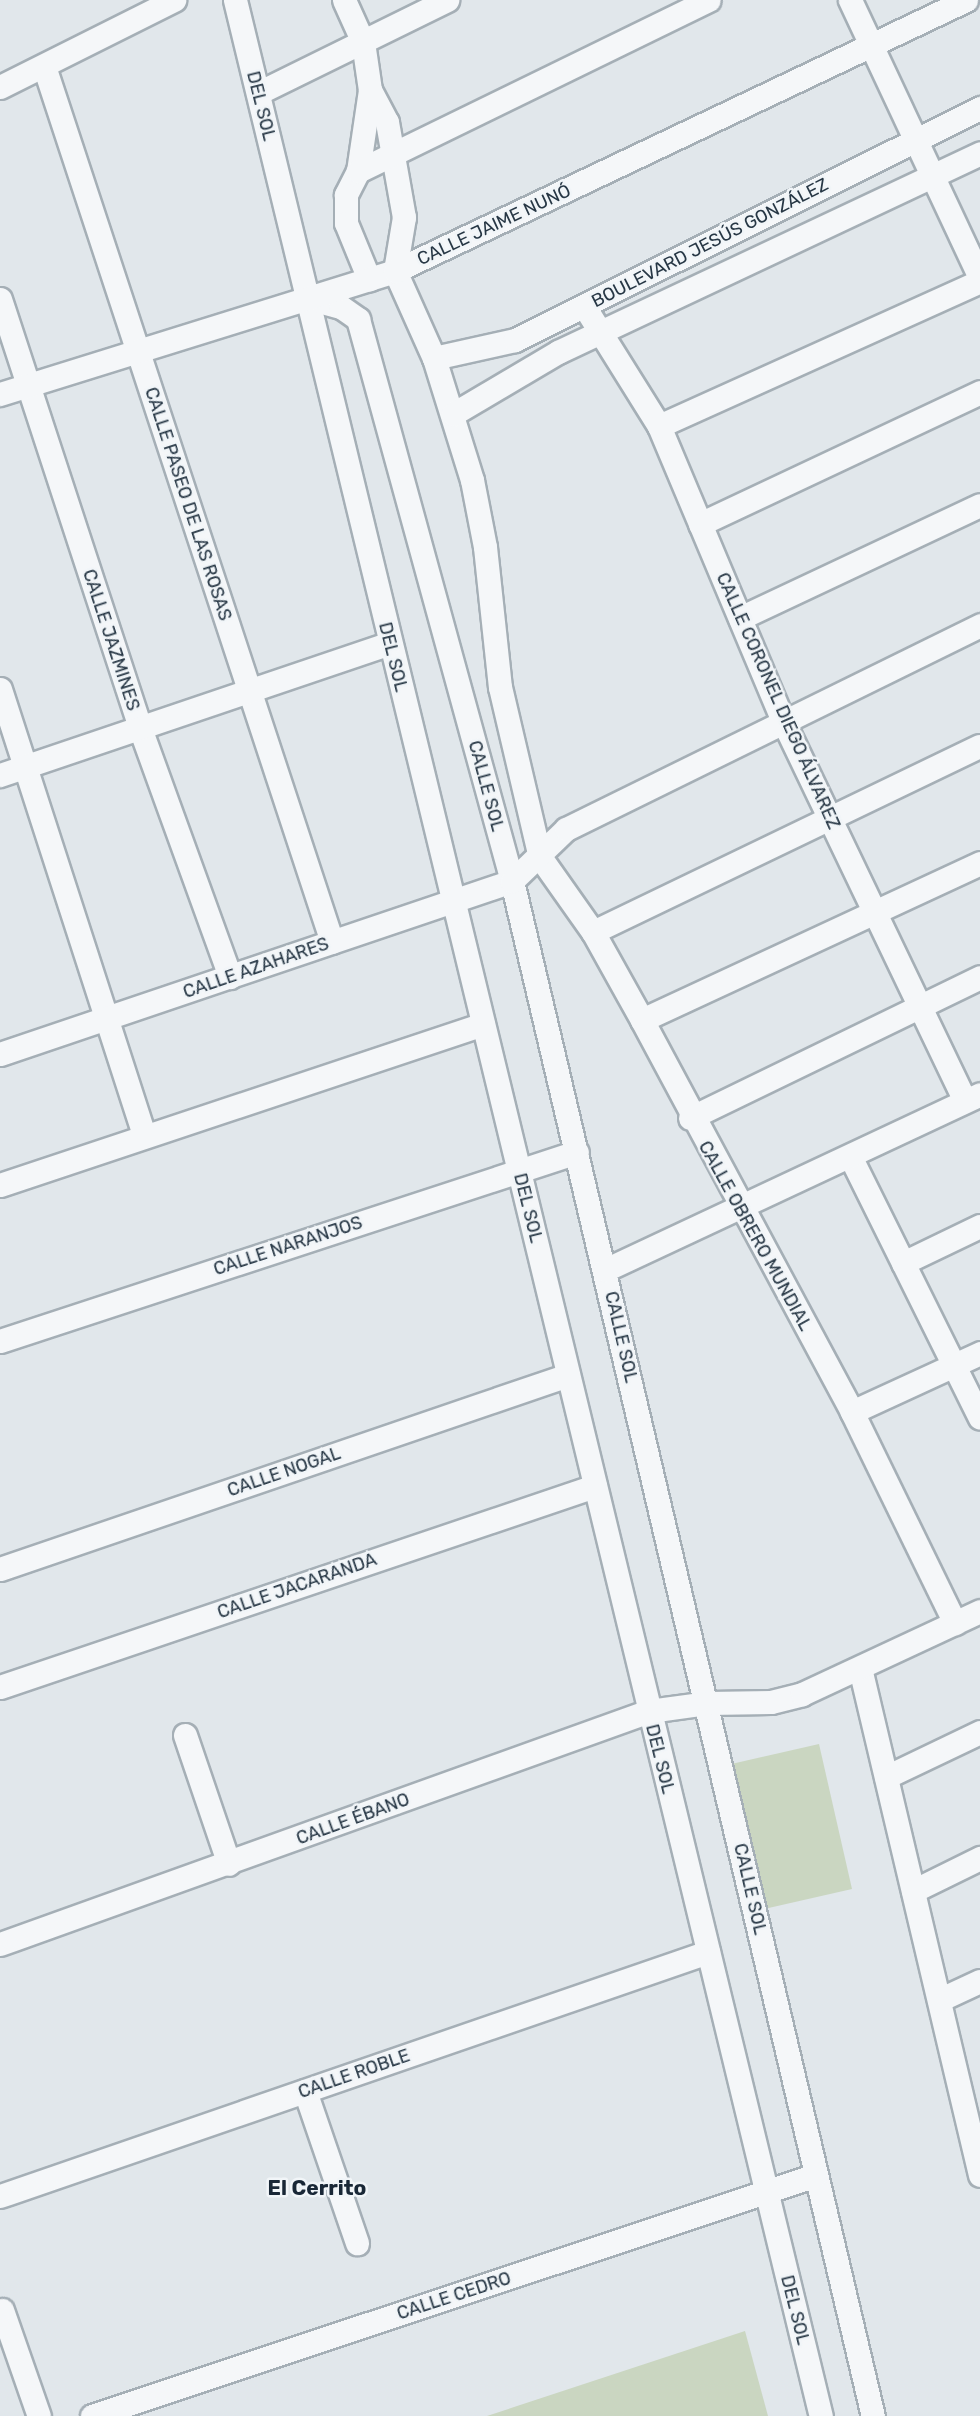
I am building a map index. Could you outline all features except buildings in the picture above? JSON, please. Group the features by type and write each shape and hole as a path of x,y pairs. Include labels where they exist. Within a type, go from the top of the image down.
{"street":[{"path":"0,87 174,0"},
{"name":"DEL SOL","path":"235,0 821,2416"},
{"path":"344,0 363,41 370,90 358,170 346,195 346,223 369,279"},
{"path":"258,93 447,0"},
{"path":"358,170 709,0"},
{"path":"659,426 980,279 850,0"},
{"name":"CALLE JAIME NUNÓ","path":"0,394 395,271 872,47 966,0"},
{"name":"CALLE PASEO DE LAS ROSAS","path":"44,66 332,942"},
{"path":"370,90 387,122 404,218 395,271 434,358 453,414 485,547 500,687 540,857"},
{"name":"BOULEVARD JESÚS GONZÁLEZ","path":"434,358 515,341 980,108"},
{"name":"BOULEVARD JESÚS GONZÁLEZ","path":"453,414 558,352 980,153"},
{"name":"CALLE SOL","path":"307,298 341,307 358,319 512,881 708,1703 873,2416"},
{"name":"CALLE JAZMINES","path":"0,299 140,728 230,977"},
{"name":"CALLE CORONEL DIEGO ÁLVAREZ","path":"584,306 659,426 783,721 920,1006 972,1098"},
{"path":"515,341 558,352"},
{"path":"700,524 980,392"},
{"path":"740,618 980,505"},
{"path":"512,881 540,857 566,829 980,625"},
{"path":"0,775 389,643"},
{"path":"0,689 144,1136"},
{"path":"593,932 980,746"},
{"name":"CALLE OBRERO MUNDIAL","path":"540,857 593,932 642,1020 690,1118 743,1209 852,1412 956,1623"},
{"path":"642,1020 980,863"},
{"name":"CALLE AZAHARES","path":"0,1054 512,881"},
{"path":"690,1118 980,977"},
{"path":"0,1185 483,1024"},
{"path":"605,1269 743,1209 972,1098"},
{"name":"CALLE NARANJOS","path":"0,1341 577,1152"},
{"path":"850,1156 980,1418"},
{"path":"903,1263 980,1226"},
{"path":"852,1412 980,1353"},
{"name":"CALLE NOGAL","path":"0,1569 568,1375"},
{"name":"CALLE JACARANDA","path":"0,1687 595,1486"},
{"name":"CALLE ÉBANO","path":"0,1944 649,1712 708,1703 782,1699 832,1683 980,1611"},
{"path":"860,1668 939,2000 973,2107 980,2175"},
{"path":"886,1777 980,1732"},
{"path":"185,1735 229,1864"},
{"path":"913,1891 980,1858"},
{"name":"CALLE ROBLE","path":"0,2196 708,1952"},
{"path":"939,2000 980,1981"},
{"path":"305,2091 357,2243"},
{"name":"CALLE CEDRO","path":"92,2416 816,2175"},
{"path":"2,2310 39,2416"}],"green space":[{"path":"819,1744 852,1889 760,1910 727,1765"},
{"path":"745,2331 768,2416 487,2416"}],"district":[{"name":"El Cerrito","path":"317,2188"}]}
